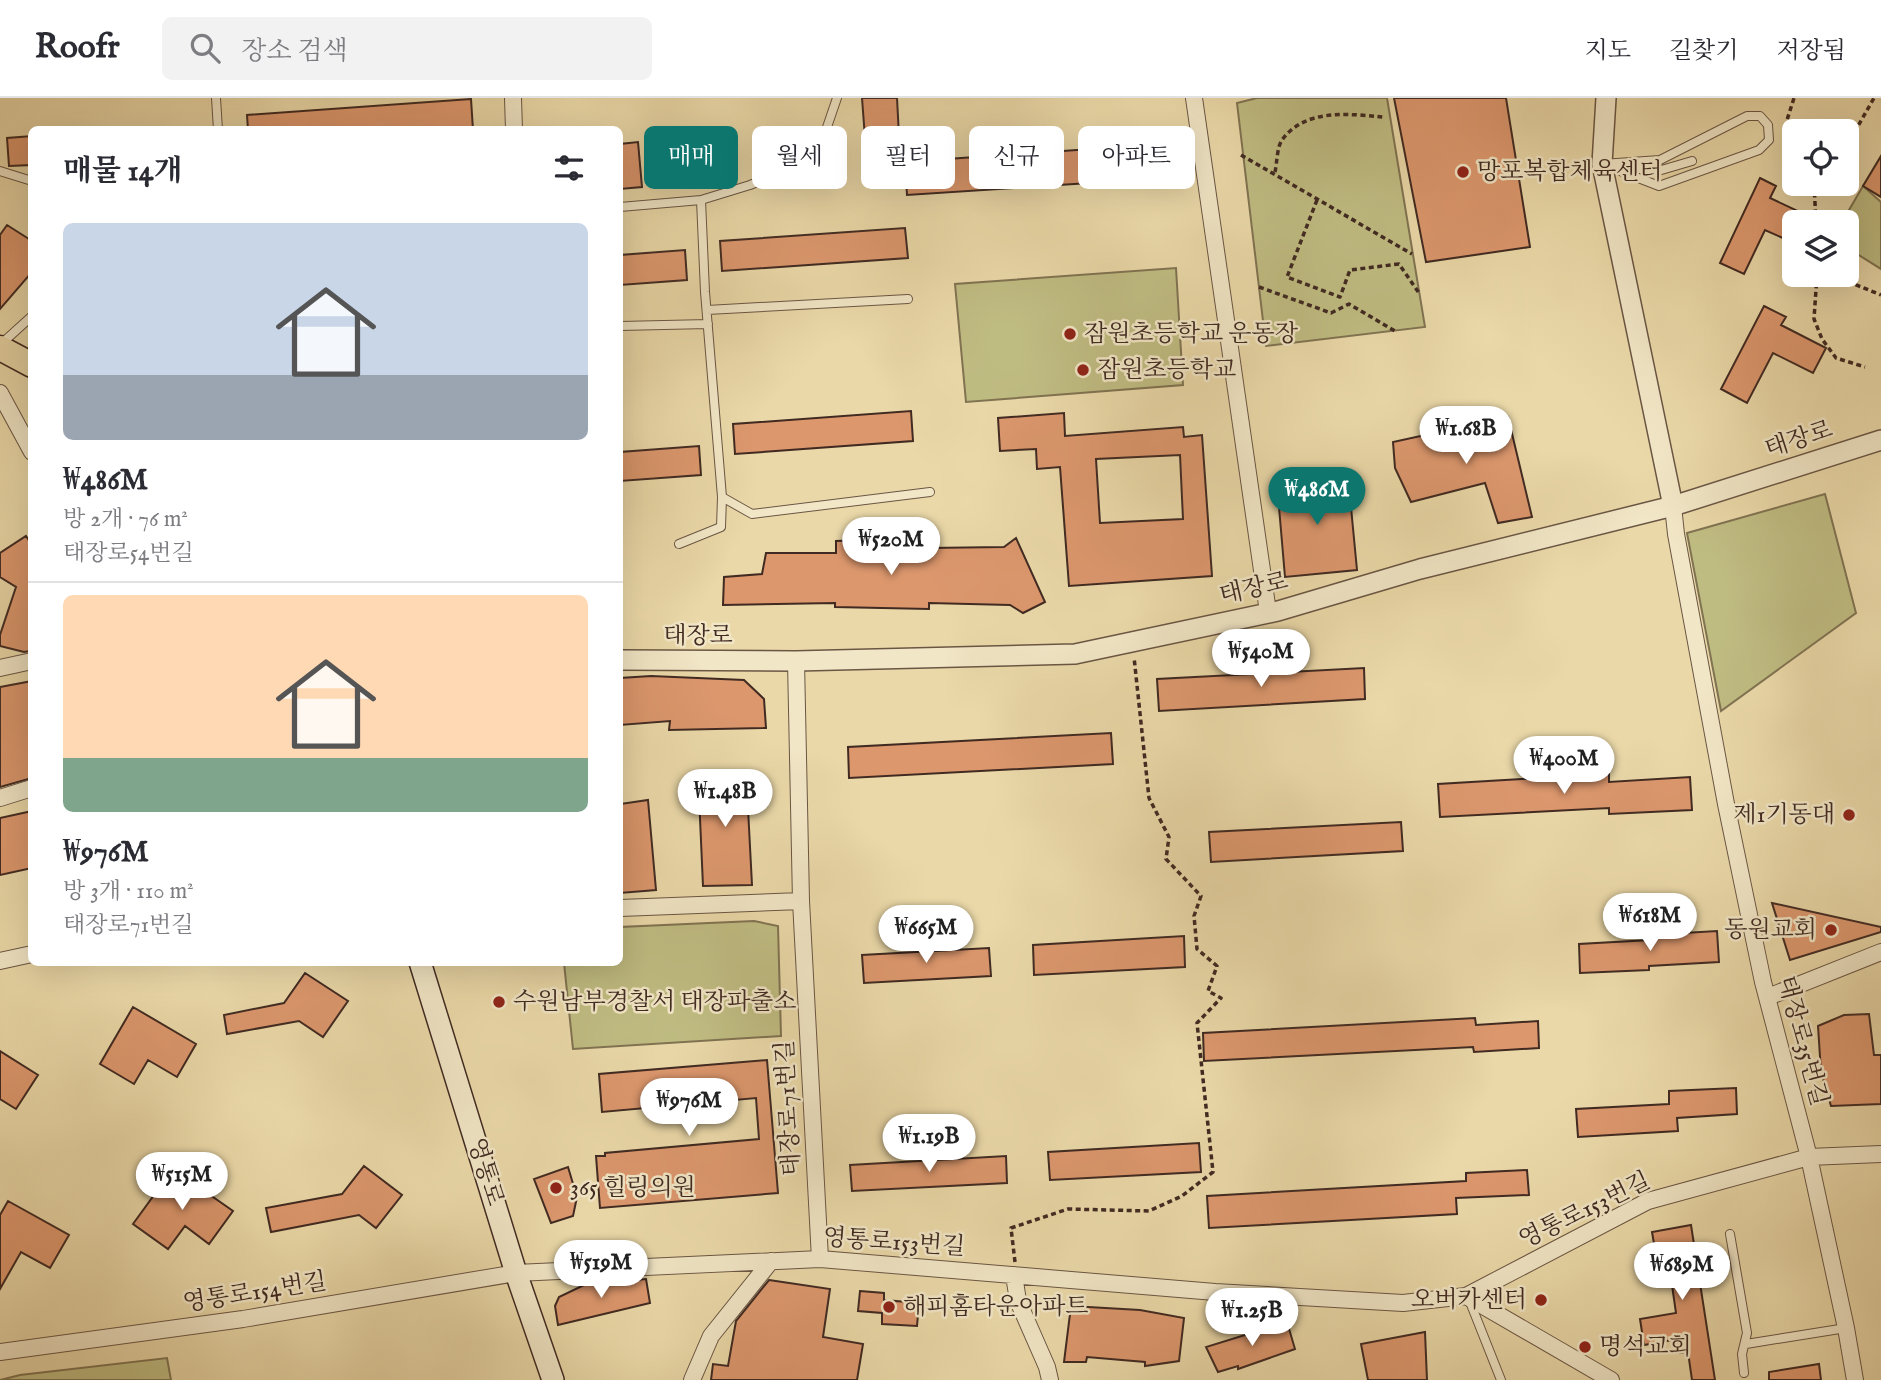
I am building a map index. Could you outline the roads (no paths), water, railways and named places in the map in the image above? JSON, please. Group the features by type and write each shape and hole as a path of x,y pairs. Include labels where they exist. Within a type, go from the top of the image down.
{"main road":[{"path":"0,347 28,363"},
{"name":"영통로","path":"422,966 516,1273 553,1380"}],"street":[{"path":"513,98 514,126"},
{"path":"1194,98 1268,612"},
{"path":"1606,98 1602,164 1674,506"},
{"path":"0,393 28,445"},
{"name":"태장로","path":"623,660 796,661 1074,654 1268,612 1420,569 1674,506 1881,440"},
{"name":"태장로35번길","path":"1674,506 1676,534 1726,804 1768,998 1809,1157 1855,1380"},
{"name":"태장로71번길","path":"796,661 801,901 820,1259"},
{"path":"0,668 28,662"},
{"path":"0,798 28,789"},
{"path":"623,908 801,901"},
{"path":"1768,998 1881,952"},
{"path":"0,961 28,955"},
{"name":"영통로153번길","path":"516,1273 820,1259 1015,1270 1215,1292 1404,1303 1467,1297 1647,1201 1809,1157 1881,1154"},
{"path":"692,1380 711,1336 771,1261"},
{"path":"1015,1270 1018,1301 1047,1367 1050,1380"},
{"name":"영통로154번길","path":"0,1352 243,1319 516,1273"},
{"path":"1467,1297 1611,1380"}],"lane":[{"path":"216,98 218,126"},
{"path":"623,207 701,200 750,185 797,166 825,133 837,98"},
{"path":"1747,116 1760,116 1768,125 1769,140 1759,150 1659,186 1602,164 1660,160 1747,116"},
{"path":"1602,164 1658,172 1692,160"},
{"path":"0,171 28,180"},
{"path":"679,544 722,527 701,200"},
{"path":"707,310 908,299"},
{"path":"0,347 28,320"},
{"path":"623,326 647,323 708,324"},
{"path":"722,497 752,514 930,492"},
{"path":"1730,1234 1747,1333 1742,1353 1744,1373"},
{"path":"1467,1297 1501,1380"},
{"path":"1746,1344 1846,1328"}],"place":[{"name":"망포복합체육센터","path":"1463,172"},
{"name":"잠원초등학교 운동장","path":"1070,334"},
{"name":"잠원초등학교","path":"1083,370"},
{"name":"제1기동대","path":"1849,815"},
{"name":"동원교회","path":"1831,930"},
{"name":"수원남부경찰서 태장파출소","path":"499,1002"},
{"name":"365 힐링의원","path":"556,1188"},
{"name":"오버카센터","path":"1541,1300"},
{"name":"해피홈타운아파트","path":"889,1307"},
{"name":"명석교회","path":"1585,1347"}]}
